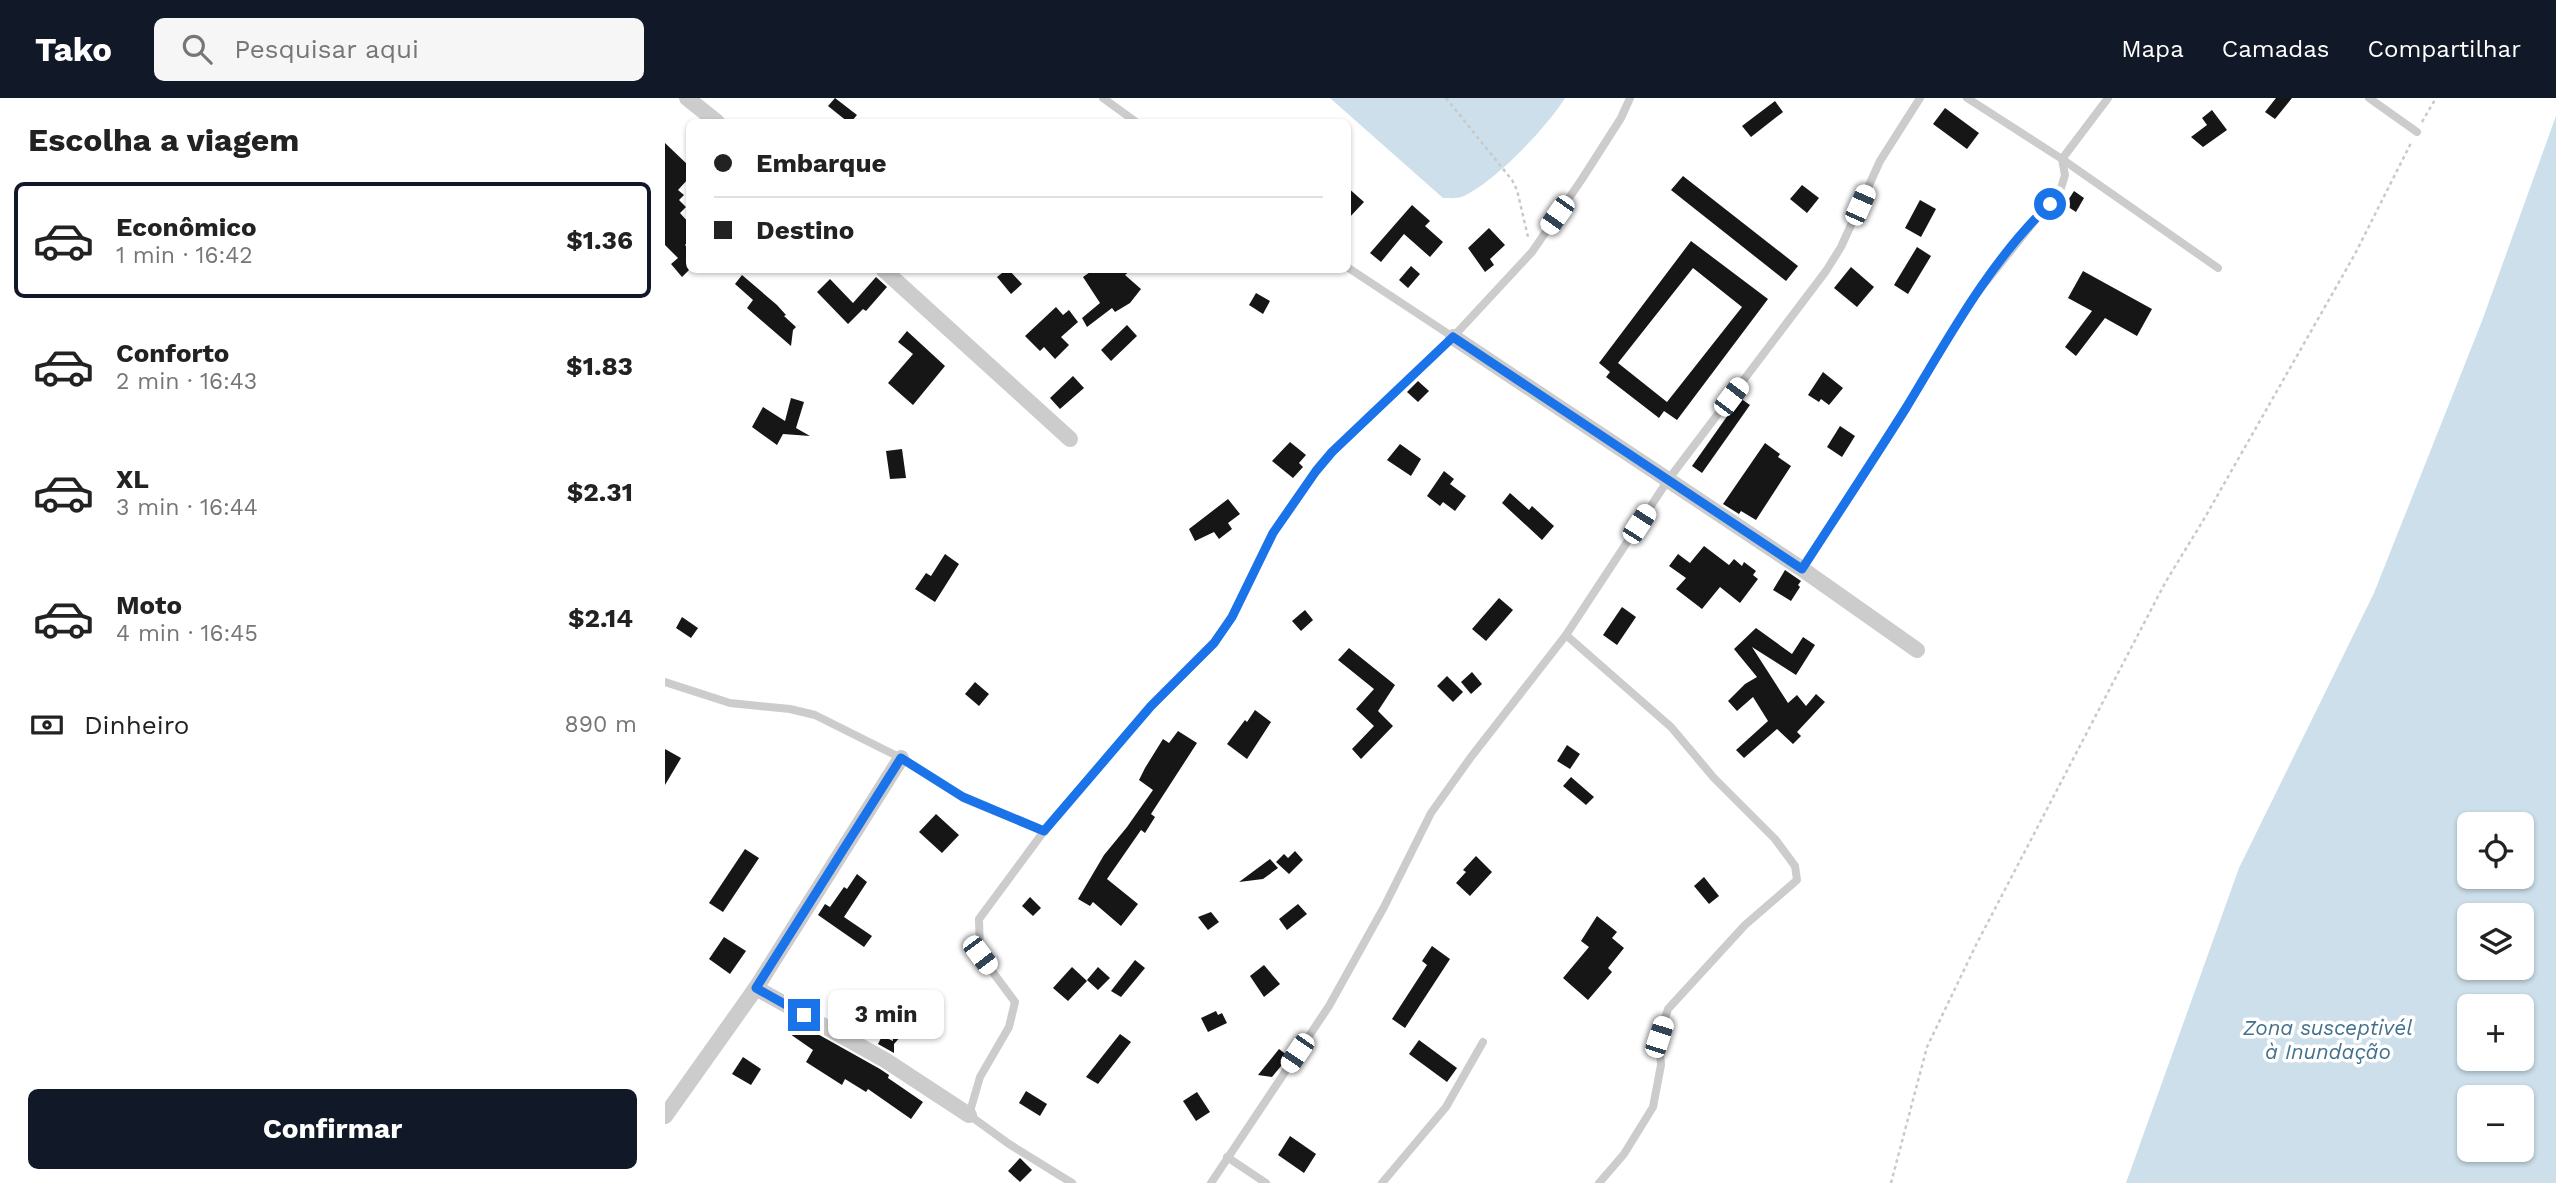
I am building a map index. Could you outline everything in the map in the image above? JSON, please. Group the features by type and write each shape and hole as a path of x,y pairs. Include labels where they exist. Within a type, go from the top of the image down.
{"street":[{"path":"687,98 713,119"},
{"path":"887,273 1070,439"},
{"path":"1453,337 1802,569 1917,650"},
{"path":"665,1116 756,988 901,758"},
{"path":"756,988 885,1060 969,1115"}],"lane":[{"path":"1103,98 1132,119"},
{"path":"1072,1183 1009,1144 969,1115 980,1077 1009,1027 1016,1002 980,955 979,919 1044,831 1151,706 1214,643 1232,617 1273,533 1316,471 1332,452 1453,337 1532,251 1582,179 1621,118 1630,98"},
{"path":"1210,1183 1329,1006 1384,907 1431,813 1566,635 1668,480 1826,271 1841,247 1880,161 1920,98"},
{"path":"1966,98 2062,159 2218,268"},
{"path":"1802,569 1895,426 1970,302 2061,188 2065,175 2062,159 2108,98"},
{"path":"2369,98 2417,132"},
{"path":"1351,270 1453,337"},
{"path":"1566,635 1671,727 1714,778 1775,839 1795,866 1797,880 1720,951 1668,1009 1659,1037 1660,1073 1653,1107 1624,1154 1599,1183"},
{"path":"665,682 730,703 790,709 815,715 901,758 963,797 1044,831"},
{"path":"1382,1183 1446,1107 1483,1042"},
{"path":"1227,1157 1266,1183"}],"path":[{"path":"1446,98 1517,190 1532,251"},
{"path":"1891,1183 1927,1047 1976,945 2165,583 2355,254 2436,98"}],"water":[{"path":"1330,98 1565,98 1533,138 1491,179 1462,197 1443,198"},
{"name":"Zona susceptivél à Inundação","path":"2556,116 2556,1183 2126,1183 2239,868 2374,593 2482,321"}],"building":[{"path":"835,98 857,115 854,119 844,119 828,106"},
{"path":"2276,98 2292,98 2275,119 2265,112"},
{"path":"1775,101 1783,112 1751,137 1742,126"},
{"path":"1945,108 1979,133 1967,149 1933,124"},
{"path":"2212,110 2227,130 2203,147 2191,137 2207,125 2202,118"},
{"path":"665,143 686,163 686,181 678,190 684,195 679,200 686,207 680,213 686,220 686,273 682,277 671,264 678,258 665,245"},
{"path":"1683,176 1798,266 1786,281 1671,190"},
{"path":"1802,185 1819,198 1807,213 1790,199"},
{"path":"1351,191 1364,202 1351,216"},
{"path":"2074,191 2084,198 2076,212 2065,205"},
{"path":"1920,200 1936,209 1921,237 1905,228"},
{"path":"1412,205 1430,221 1425,226 1443,242 1430,257 1404,234 1381,262 1370,253"},
{"path":"1489,228 1505,245 1490,259 1494,265 1485,272 1468,248"},
{"path":"1691,241 1768,299 1677,420 1664,411 1659,418 1606,377 1610,372 1599,363","holes":["1693,268 1742,307 1667,402 1618,363"]},
{"path":"1917,247 1931,256 1908,294 1894,285"},
{"path":"1411,266 1420,274 1408,288 1399,280"},
{"path":"1851,267 1874,287 1857,307 1834,288"},
{"path":"2083,271 2152,309 2137,336 2105,318 2076,356 2065,347 2092,311 2068,298"},
{"path":"1002,273 1012,273 1022,284 1011,294 997,277"},
{"path":"1089,273 1127,273 1125,275 1141,289 1130,303 1115,312 1112,308 1087,327 1082,318 1100,303 1083,277"},
{"path":"742,275 777,305 796,327 793,330 791,346 747,308 753,300 735,284"},
{"path":"876,277 887,287 866,311 863,309 848,324 817,292 830,279 853,303"},
{"path":"1256,293 1270,301 1263,314 1249,305"},
{"path":"1056,307 1063,315 1069,310 1078,322 1061,337 1069,345 1055,359 1044,347 1040,351 1025,336"},
{"path":"1127,325 1137,336 1111,361 1101,350"},
{"path":"907,331 945,366 913,405 888,383 913,354 898,342"},
{"path":"1823,372 1843,388 1829,405 1808,395"},
{"path":"1073,376 1084,388 1060,409 1050,398"},
{"path":"1418,381 1429,391 1418,402 1407,392"},
{"path":"791,398 804,402 796,428 810,436 783,434 777,445 752,427 763,407 785,421"},
{"path":"1740,398 1750,405 1702,473 1692,466"},
{"path":"1840,426 1855,436 1842,457 1827,447"},
{"path":"1290,442 1306,455 1299,463 1303,467 1293,478 1272,461"},
{"path":"1765,443 1791,466 1756,520 1723,504"},
{"path":"1400,444 1421,459 1411,476 1387,460"},
{"path":"902,449 906,478 890,479 886,451"},
{"path":"1444,471 1454,479 1450,484 1466,496 1455,511 1443,502 1440,506 1427,496"},
{"path":"1510,493 1529,510 1532,506 1554,526 1542,540 1502,503"},
{"path":"1228,499 1240,514 1228,523 1232,529 1219,539 1214,532 1195,541 1189,529"},
{"path":"1704,546 1729,565 1734,559 1742,566 1744,562 1756,571 1753,575 1758,579 1740,603 1720,587 1702,609 1676,589 1686,578 1669,566 1678,554 1690,563"},
{"path":"945,554 959,564 935,602 915,589 926,573 931,576"},
{"path":"1785,570 1801,581 1791,601 1773,590"},
{"path":"1499,598 1513,610 1486,641 1472,629"},
{"path":"1622,607 1636,617 1617,645 1603,635"},
{"path":"1305,610 1313,620 1301,631 1292,621"},
{"path":"682,617 698,628 691,638 676,628"},
{"path":"1756,628 1792,654 1803,637 1815,645 1796,675 1752,647 1788,703 1797,695 1806,706 1816,694 1825,702 1797,732 1801,736 1793,744 1777,729 1744,758 1736,750 1768,721 1753,697 1737,711 1728,701 1745,684 1757,677 1734,649"},
{"path":"1349,648 1395,685 1378,711 1393,726 1361,759 1352,749 1374,726 1356,709 1374,689 1338,660"},
{"path":"1472,672 1482,684 1471,694 1461,682"},
{"path":"1447,676 1463,692 1453,702 1437,686"},
{"path":"975,682 989,694 979,706 965,694"},
{"path":"1255,710 1271,722 1247,759 1227,744"},
{"path":"1178,731 1197,743 1151,814 1155,817 1145,833 1141,830 1107,879 1138,904 1121,926 1093,902 1090,906 1078,899 1104,855 1153,790 1139,780 1145,768 1163,739 1169,743"},
{"path":"1567,745 1580,754 1570,769 1557,761"},
{"path":"665,749 681,758 665,785"},
{"path":"1571,777 1594,797 1586,805 1563,786"},
{"path":"936,814 959,835 942,853 919,832"},
{"path":"745,849 759,858 723,912 709,903"},
{"path":"1295,851 1303,860 1289,874 1276,862 1284,854 1288,858"},
{"path":"1476,856 1492,872 1470,896 1456,883 1466,872 1463,870"},
{"path":"1270,859 1278,868 1263,879 1239,882"},
{"path":"857,874 867,882 844,917 872,936 864,947 818,915 825,904 830,907"},
{"path":"1704,877 1719,896 1709,904 1694,886"},
{"path":"1030,897 1041,908 1033,916 1022,906"},
{"path":"1298,904 1307,914 1287,930 1279,919"},
{"path":"1211,912 1219,922 1208,930 1198,917"},
{"path":"1597,916 1617,932 1612,938 1624,948 1608,968 1612,972 1588,1000 1563,978 1589,947 1581,941"},
{"path":"724,937 746,951 730,974 709,959"},
{"path":"1432,946 1450,959 1405,1028 1392,1019 1427,965 1422,961"},
{"path":"1135,960 1145,968 1121,997 1111,991"},
{"path":"1264,965 1280,984 1264,997 1250,976"},
{"path":"1072,967 1087,981 1068,1001 1053,988"},
{"path":"1098,967 1110,978 1098,990 1087,980"},
{"path":"1216,1011 1218,1015 1222,1013 1227,1023 1208,1032 1201,1018"},
{"path":"893,1014 910,1026 894,1044 894,1053 878,1044 882,1036 893,1041"},
{"path":"798,1023 880,1069 889,1075 888,1078 923,1102 911,1119 868,1089 866,1092 845,1079 842,1085 806,1062 813,1050 790,1034"},
{"path":"1120,1034 1131,1042 1098,1084 1086,1077"},
{"path":"1419,1040 1457,1068 1447,1082 1409,1054"},
{"path":"1279,1049 1288,1056 1281,1066 1272,1077 1258,1075"},
{"path":"743,1057 761,1069 751,1085 732,1074"},
{"path":"1026,1091 1047,1104 1040,1116 1019,1103"},
{"path":"1197,1092 1210,1112 1196,1121 1183,1101"},
{"path":"1290,1136 1316,1154 1304,1173 1278,1155"},
{"path":"1020,1158 1032,1170 1020,1182 1008,1171"}],"route":[{"path":"804,1015 756,988 901,758 963,797 1044,831 1151,706 1214,643 1232,617 1273,533 1316,471 1332,452 1453,337 1802,569 1895,426 1970,302 2025,231 2050,204"}]}
